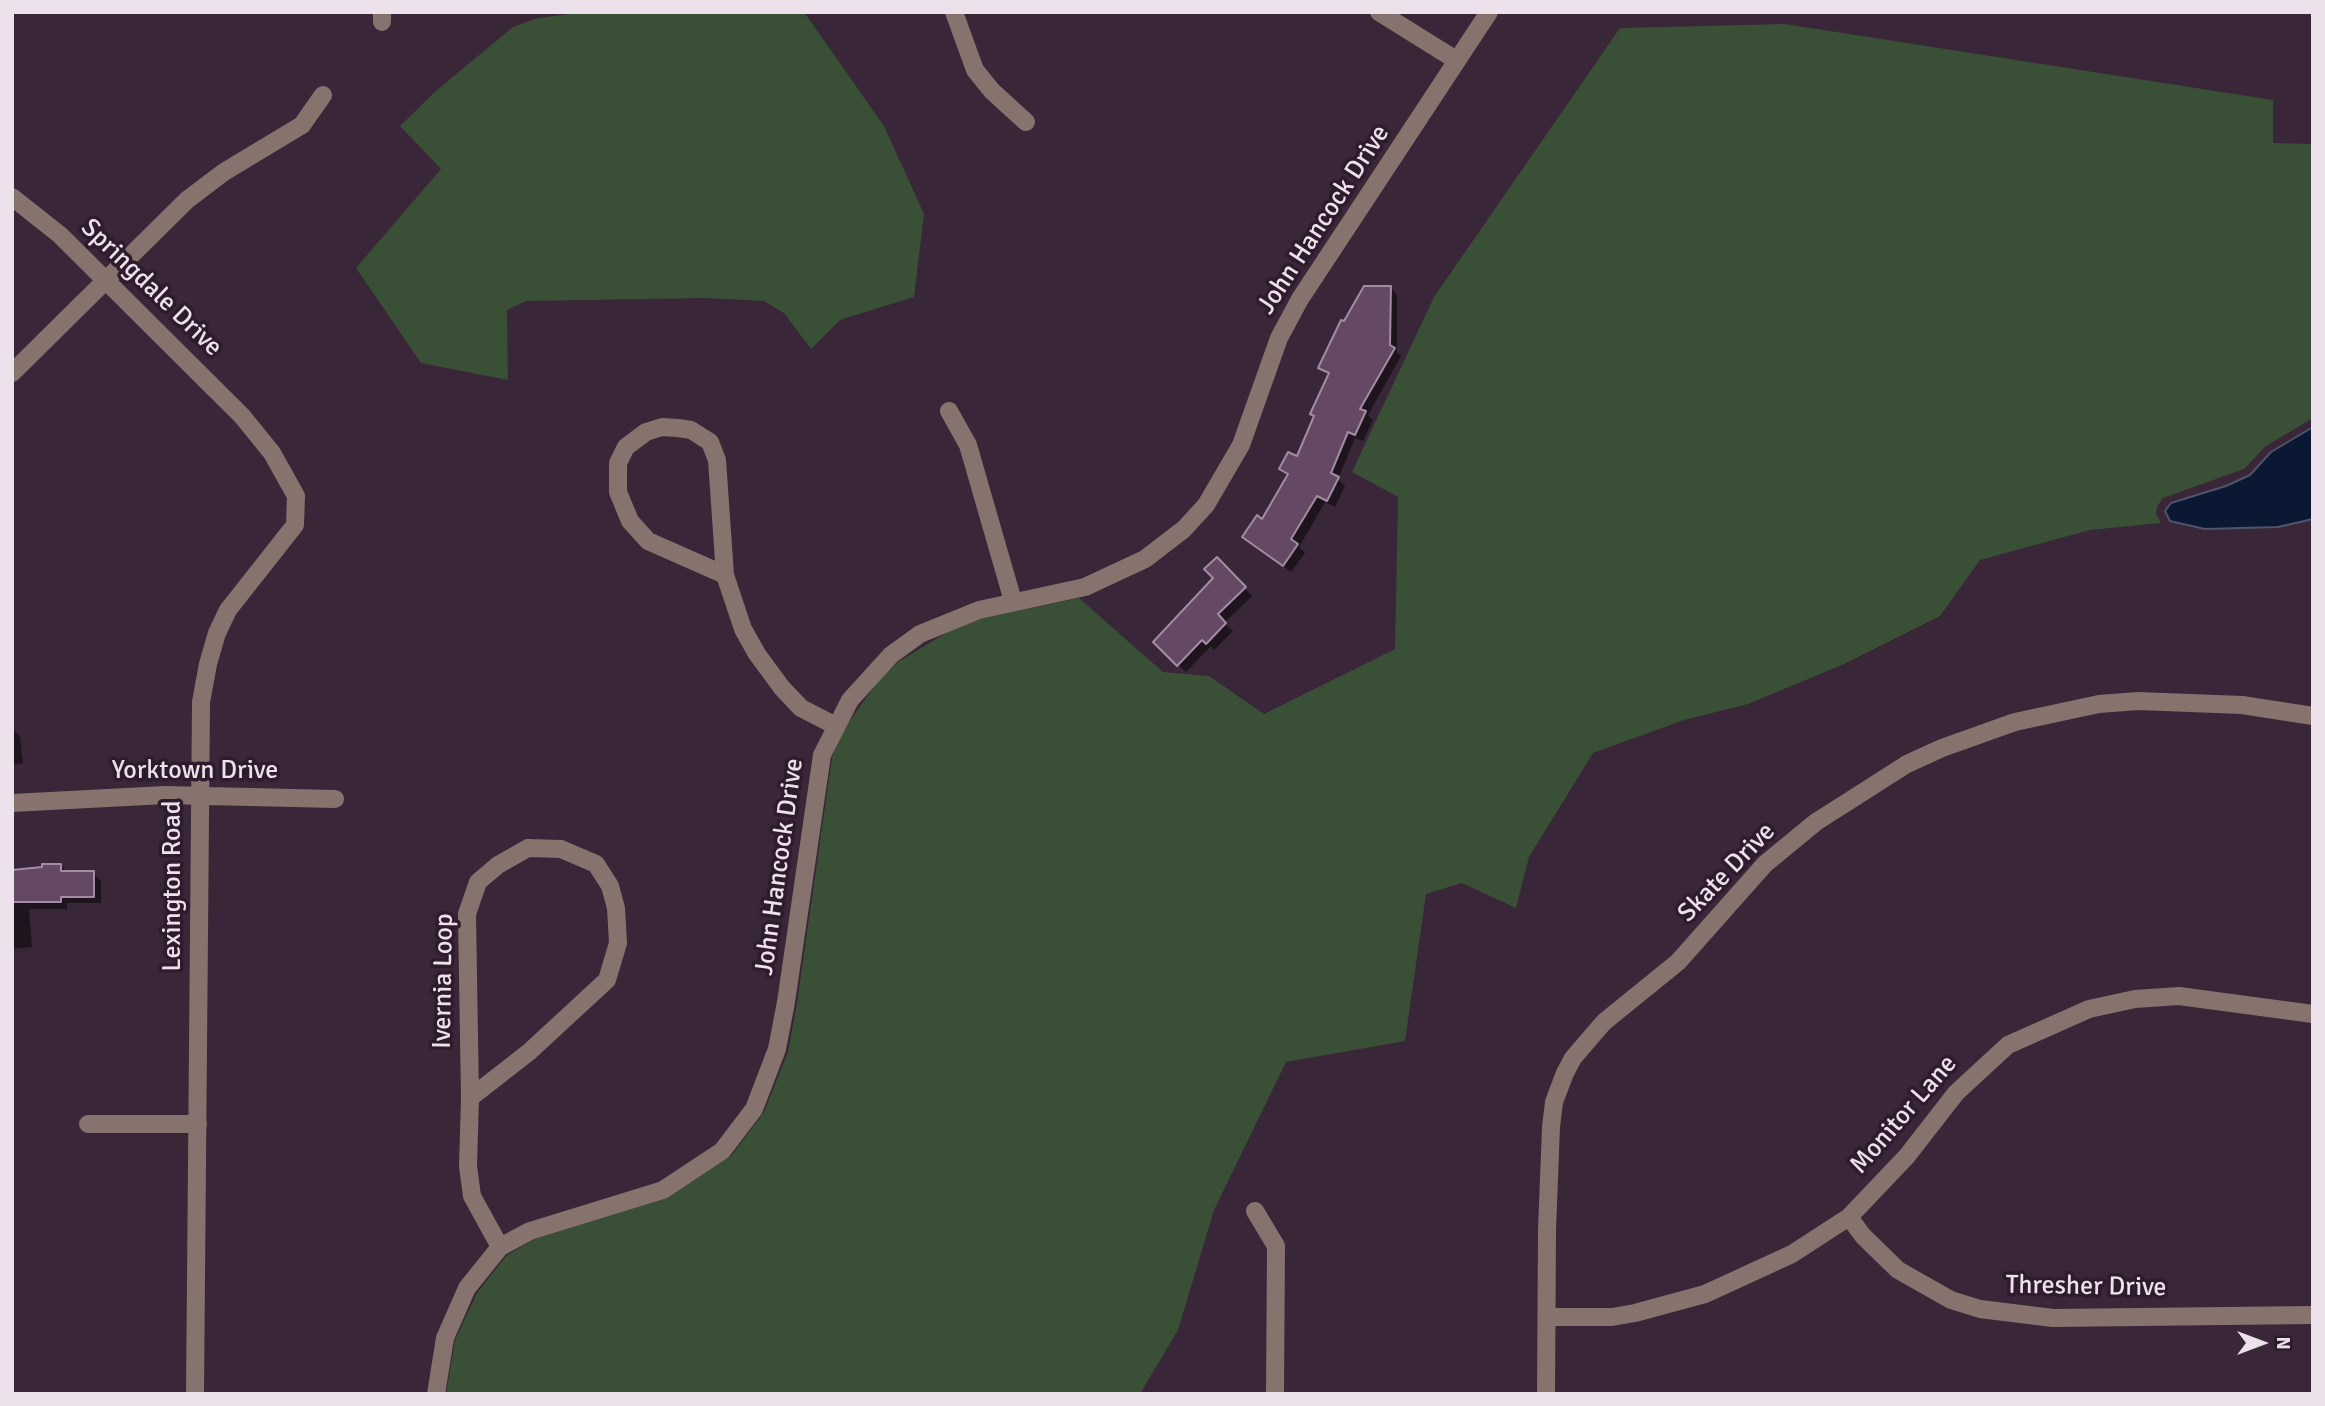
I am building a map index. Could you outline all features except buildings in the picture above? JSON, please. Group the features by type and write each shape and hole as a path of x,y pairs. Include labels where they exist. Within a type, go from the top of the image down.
{"street":[{"path":"954,12 975,71 992,92 1026,122"},
{"path":"1380,12 1456,60"},
{"name":"John Hancock Drive","path":"436,1394 445,1338 467,1288 500,1247 530,1231 663,1190 722,1151 754,1109 768,1078 779,1037 822,755 834,725 870,676 891,655 920,634 979,610 1085,587 1145,559 1184,529 1206,505 1241,445 1279,338 1300,299 1489,12"},
{"path":"12,373 187,200 255,153 302,125 323,96"},
{"name":"Springdale Drive","path":"12,197 60,235 106,279 248,423"},
{"path":"949,411 968,446 1013,601"},
{"name":"Lexington Road","path":"195,1394 201,702 217,633 228,610 295,525 298,508 290,480 248,423"},
{"path":"725,575 648,541 631,521 618,492 618,463 626,447 646,432 662,427 691,430 710,442 717,460 725,575 743,629 757,654 801,708 834,725"},
{"name":"Skate Drive","path":"1546,1394 1547,1230 1554,1102 1573,1058 1604,1022 1678,961 1765,864 1816,822 1863,789 1942,748 2015,722 2125,702 2188,701 2313,716"},
{"name":"Yorktown Drive","path":"12,803 90,797 335,799"},
{"name":"Ivernia Loop","path":"470,1098 529,1052 607,980 618,943 616,908 610,886 596,864 583,855 561,849 528,848 498,865 478,883 467,914 470,1098 468,1166 472,1196 500,1247"},
{"name":"Monitor Lane","path":"1548,1317 1612,1317 1705,1294 1792,1254 1849,1217 1907,1156 1956,1093 1980,1069 2024,1036 2089,1009 2135,999 2179,996 2313,1014"},
{"path":"88,1124 198,1124"},
{"path":"1255,1211 1276,1246 1275,1394"},
{"name":"Thresher Drive","path":"1849,1217 1863,1237 1898,1270 1951,1300 1980,1309 2053,1318 2313,1315"}],"green space":[{"path":"585,12 804,12 884,126 924,214 914,297 840,320 811,349 784,313 764,301 705,298 526,301 507,310 508,380 421,363 356,268 441,169 400,126 437,90 513,27 538,18"},
{"path":"1785,24 2273,100 2273,143 2313,144 2313,418 2266,446 2244,469 2163,498 2156,514 2161,523 2090,530 1980,560 1940,616 1844,664 1748,704 1684,720 1593,753 1529,857 1516,908 1462,883 1426,894 1405,1041 1286,1062 1214,1210 1178,1330 1140,1394 446,1394 455,1340 477,1293 507,1255 535,1239 667,1198 731,1156 764,1112 788,1052 832,757 844,729 878,681 898,662 951,630 983,618 1079,598 1163,672 1209,676 1264,714 1395,649 1398,497 1352,472 1434,297 1620,28"}],"water":[{"path":"2313,427 2313,519 2278,527 2205,529 2170,521 2165,511 2171,503 2226,486 2250,475 2271,452"}]}
